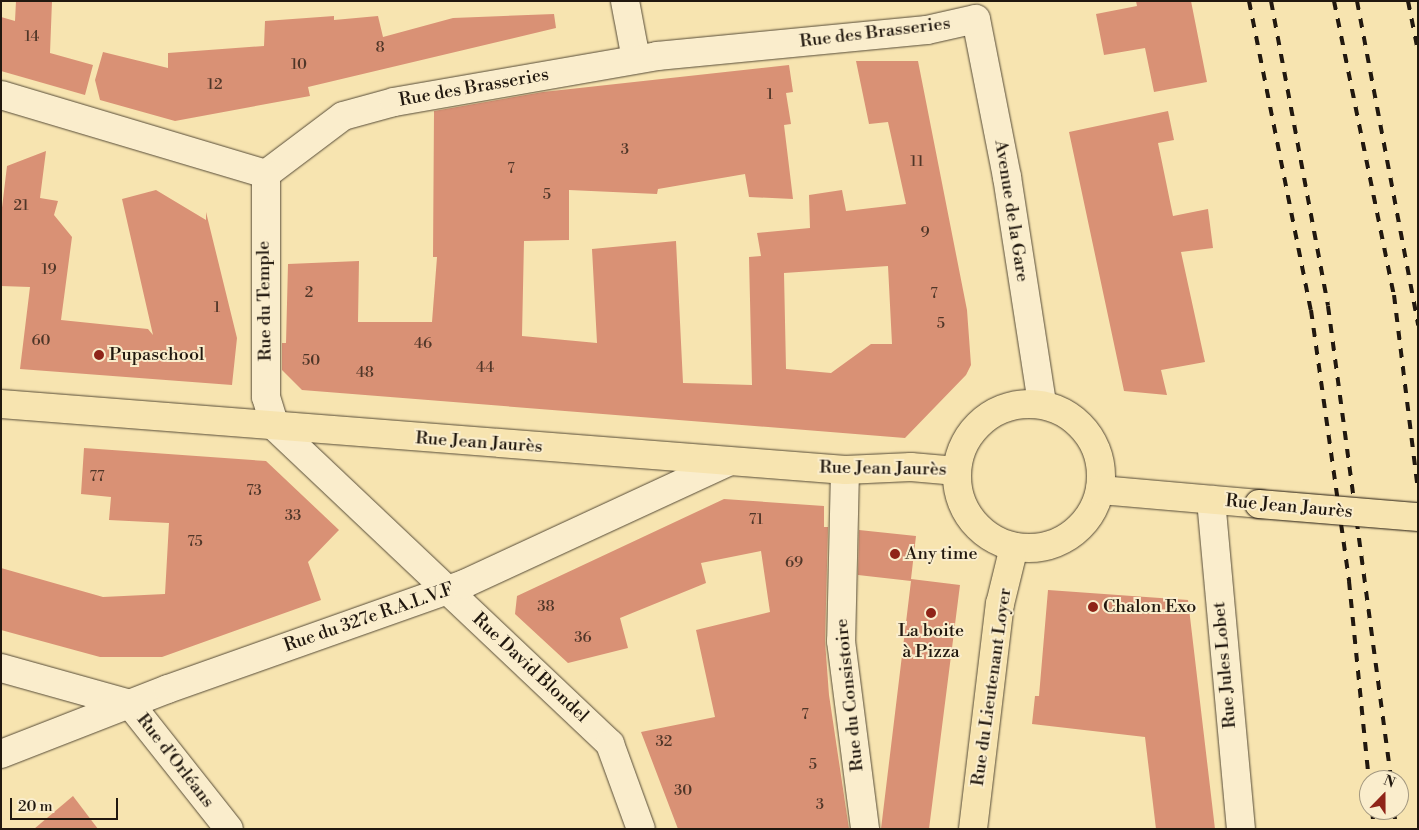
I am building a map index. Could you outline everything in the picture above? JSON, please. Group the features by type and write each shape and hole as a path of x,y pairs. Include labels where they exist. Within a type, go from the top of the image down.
{"main road":[{"name":"Rue Jean Jaurès","path":"1,404 275,428 728,462 845,470 911,467 957,470"},
{"path":"1017,404 1042,404 1068,415 1080,424 1093,442 1101,462 1100,490 1095,507 1081,526 1061,540 1038,547 1014,546 995,539 978,527 965,511 958,491 957,470 962,447 975,427 994,412 1017,404"},
{"name":"Rue Jean Jaurès","path":"1100,490 1418,517"},
{"name":"Rue du Lieutenant Loyer","path":"973,829 1000,604 1014,546"}],"street":[{"path":"625,1 636,59"},
{"name":"Rue des Brasseries","path":"266,174 343,116 394,102 636,59 927,30 979,10"},
{"name":"Avenue de la Gare","path":"979,10 1042,404"},
{"path":"1,95 266,174"},
{"name":"Rue du Temple","path":"266,174 266,397 275,428"},
{"name":"Rue David Blondel","path":"275,428 610,744 641,829"},
{"name":"Rue du 327e R.A.L.V.F","path":"1,754 130,704 447,591 728,462"},
{"name":"Rue du Consistoire","path":"845,470 841,641 865,829"},
{"name":"Rue Jules Lobet","path":"1211,500 1241,829"},
{"name":"Rue d'Orléans","path":"1,668 130,704 229,829"}],"building":[{"path":"16,1 52,1 50,53 93,65 85,95 1,71 1,17 15,21"},
{"path":"1136,1 1191,1 1207,82 1154,92 1145,48 1104,55 1096,14 1137,6"},
{"path":"554,14 556,28 308,87 310,96 175,121 100,100 95,80 103,52 168,68 168,53 264,46 265,21 334,16 334,20 378,16 383,37 453,18"},
{"path":"856,61 918,61 967,310 971,365 966,375 905,438 302,390 282,370 282,343 286,343 288,264 359,261 358,322 432,322 437,257 433,257 434,111 543,92 789,65 793,92 786,93 791,124 784,125 793,199 749,197 745,174 658,189 657,194 569,190 569,240 524,241 522,336 597,343 592,249 676,241 683,383 752,385 749,257 761,256 757,233 810,228 809,195 842,190 846,211 906,204 888,122 869,124","holes":["888,266 892,344 871,344 831,373 786,369 784,273"]},
{"path":"1168,111 1174,140 1158,143 1173,216 1208,209 1213,248 1181,252 1205,362 1161,370 1167,395 1124,391 1069,132"},
{"path":"46,151 40,198 58,201 54,215 72,237 61,320 148,329 153,335 122,199 156,190 206,220 206,212 237,338 232,385 20,369 30,287 1,286 1,216 7,166"},
{"path":"84,448 266,461 339,530 308,562 321,600 162,657 100,657 1,630 1,568 103,597 165,594 169,523 109,520 111,497 81,494"},
{"path":"724,499 824,506 824,527 828,527 825,641 829,695 849,829 678,829 641,732 715,717 696,630 770,612 761,551 701,563 706,583 620,618 628,648 568,663 515,614 517,596"},
{"path":"859,530 916,536 911,579 960,585 929,829 881,829 911,581 858,575"},
{"path":"1048,590 1188,600 1215,829 1156,829 1145,737 1032,724 1035,696 1039,696"},
{"path":"73,796 98,829 34,829"}],"railway":[{"path":"1249,1 1311,310 1349,581 1368,770"},
{"path":"1271,1 1328,306 1390,770"},
{"path":"1334,1 1394,295 1418,490"},
{"path":"1357,1 1418,325"},
{"path":"1408,1 1418,51"},
{"path":"1373,820 1374,829"},
{"path":"1395,820 1396,829"}],"place":[{"name":"Pupaschool","path":"99,355"},
{"name":"Any time","path":"895,554"},
{"name":"Chalon Exo","path":"1093,607"},
{"name":"La boite à Pizza","path":"931,613"}]}
